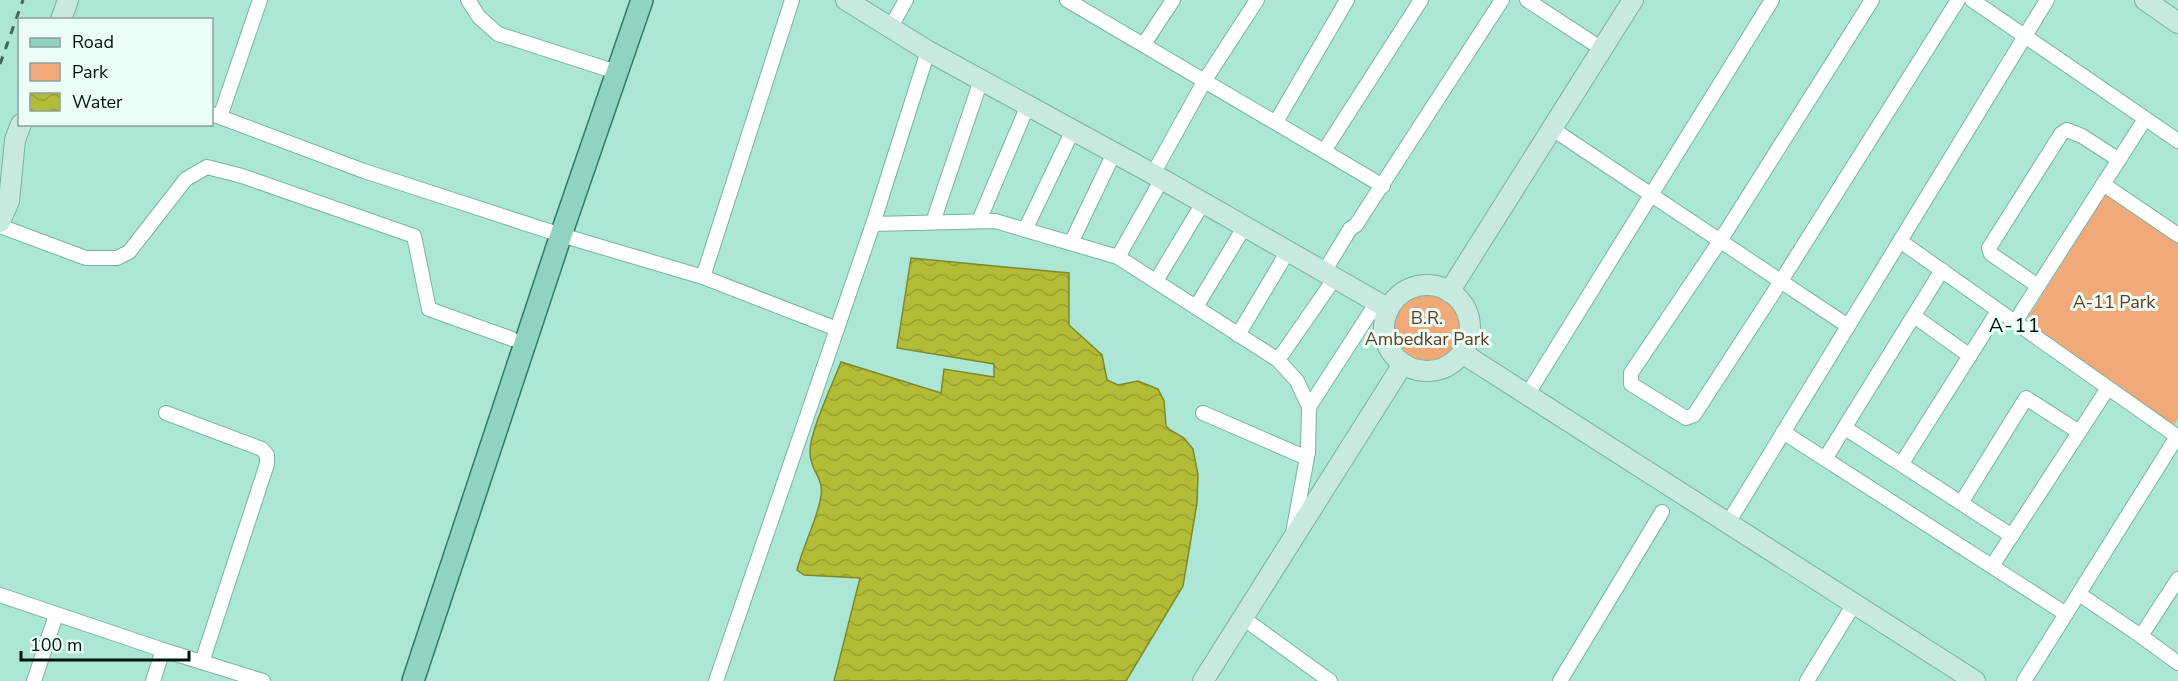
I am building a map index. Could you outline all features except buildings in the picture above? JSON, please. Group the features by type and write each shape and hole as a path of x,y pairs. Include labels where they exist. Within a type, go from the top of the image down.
{"main road":[{"path":"413,681 628,0"},
{"path":"400,681 512,339 556,234 642,0"}],"street":[{"path":"62,18 68,0"},
{"path":"260,0 216,116 364,171 556,234 703,277 837,329"},
{"path":"468,0 479,17 498,34 607,69"},
{"path":"703,277 792,0"},
{"path":"846,0 928,51 1203,202 1383,305"},
{"path":"890,27 906,0"},
{"path":"1067,0 1088,5 1144,44 1383,186"},
{"path":"1144,44 1173,0"},
{"path":"1118,257 1205,80 1257,0"},
{"path":"1276,122 1347,0"},
{"path":"1324,151 1421,0"},
{"path":"1278,360 1329,275 1350,229 1356,225 1383,186 1502,0"},
{"path":"1527,0 1602,49"},
{"path":"1449,292 1633,0"},
{"path":"1527,395 1772,0"},
{"path":"1872,0 1720,241 1631,373 1631,384 1686,418 1694,415 1781,282 1958,0"},
{"path":"1972,0 2178,141"},
{"path":"1728,523 2047,0"},
{"path":"2145,0 2178,23"},
{"path":"717,681 873,224 928,51"},
{"path":"933,222 981,80"},
{"path":"979,221 1028,105"},
{"path":"2015,322 2145,119"},
{"path":"20,126 15,140 9,201 0,224 86,258 117,258 129,252 186,179 207,167 242,176 414,236 429,309 512,339"},
{"path":"1551,128 1848,326"},
{"path":"1025,230 1073,130"},
{"path":"2038,286 1991,254 1989,248 2061,134 2067,130 2082,136 2119,160"},
{"path":"1071,243 1114,153"},
{"path":"2103,184 2178,236"},
{"path":"1156,281 1203,202"},
{"path":"873,224 995,221 1118,257 1278,360 1297,381 1310,407 1308,452 1292,540"},
{"path":"1196,307 1245,226"},
{"path":"1900,241 2178,436 2024,681"},
{"path":"1238,335 1288,251"},
{"path":"1825,459 1941,270"},
{"path":"1310,407 1383,305 1419,286 1435,286 1449,292 1461,302 1470,324 1468,339 1462,353 1450,365 1434,371 1418,370 1403,364 1392,353 1386,339 1383,305"},
{"path":"1902,464 1998,311"},
{"path":"1914,316 1970,356"},
{"path":"1462,353 1975,681"},
{"path":"1203,681 1403,364"},
{"path":"1992,566 2108,388"},
{"path":"1961,503 2026,398 2079,432"},
{"path":"166,413 262,449 267,455 263,475 202,662"},
{"path":"1203,413 1300,455 1308,452"},
{"path":"1845,428 2012,536"},
{"path":"1783,432 2066,614"},
{"path":"1560,681 1662,512"},
{"path":"2141,636 2178,579"},
{"path":"2079,594 2178,663"},
{"path":"0,595 263,681"},
{"path":"1807,681 1854,604"},
{"path":"34,681 56,615"},
{"path":"1243,618 1330,681"},
{"path":"153,681 163,650"}],"green space":[{"name":"A-11 Park","path":"2107,191 2178,239 2178,419 2173,427 2026,321"},
{"name":"B.R. Ambedkar Park","path":"1427,292 1448,298 1458,308 1464,329 1458,350 1448,360 1427,366 1406,360 1396,350 1390,329 1396,308 1406,298"}],"water":[{"path":"911,258 1069,273 1069,325 1102,355 1107,380 1118,385 1138,381 1158,389 1164,401 1166,426 1184,438 1193,449 1198,475 1197,503 1183,586 1126,681 834,681 860,578 804,575 797,570 821,496 821,484 812,465 810,453 813,433 841,362 941,393 944,369 994,377 994,364 897,348"}],"railway":[{"path":"0,64 23,0"}],"district":[{"name":"A-11","path":"2015,325"}]}
